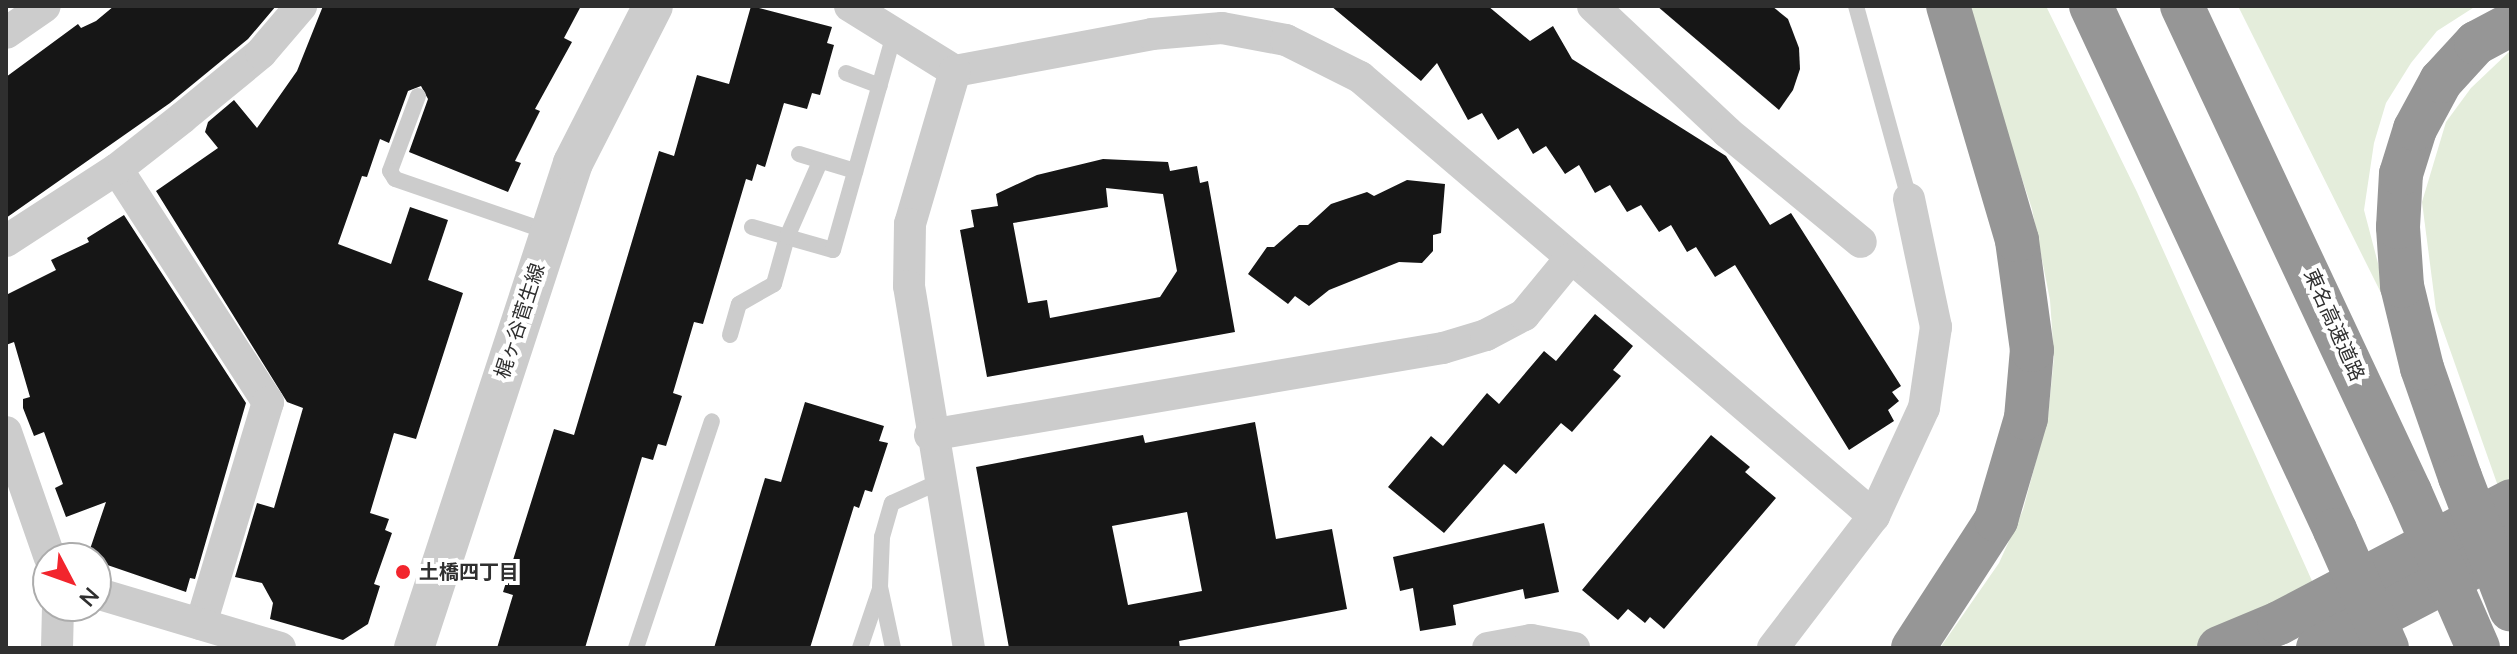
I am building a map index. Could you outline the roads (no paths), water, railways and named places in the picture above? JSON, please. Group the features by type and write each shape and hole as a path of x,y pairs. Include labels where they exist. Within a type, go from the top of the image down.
{"highway":[{"path":"1913,648 1996,520 2026,418 2032,350 2017,240 1948,6"},
{"path":"2091,6 2387,648"},
{"name":"東名高速道路","path":"2182,6 2410,492 2478,648"},
{"path":"2511,24 2476,43 2441,81 2415,129 2401,174 2398,227 2402,286 2422,368 2511,610"},
{"path":"2219,648 2279,623 2511,501"},
{"path":"2318,648 2511,547"}],"street":[{"path":"6,33 45,6"},
{"path":"6,241 117,169 261,53 301,6"},
{"name":"梶ヶ谷菅生線","path":"414,648 573,163 653,6"},
{"path":"850,6 955,71 1194,30 1222,28 1286,40 1360,77 1874,516"},
{"path":"1593,6 1727,132 1861,242"},
{"path":"955,71 932,134 910,224 909,286 930,435 969,648"},
{"path":"117,169 268,402 201,624"},
{"path":"1773,648 1874,516 1924,408 1936,327 1909,199"},
{"path":"930,435 1443,348 1486,335 1524,315 1570,259"},
{"path":"6,432 17,498 41,542"},
{"path":"112,598 280,648"},
{"path":"57,648 58,622"},
{"path":"1488,648 1531,640 1574,648"}],"lane":[{"path":"1856,6 1909,199"},
{"path":"752,227 833,250 894,35"},
{"path":"846,73 880,86"},
{"path":"418,96 390,171 395,179 549,232"},
{"path":"799,154 855,171"},
{"path":"730,335 739,304 774,284 787,237 820,162"},
{"path":"636,648 712,421"},
{"path":"893,648 880,587 882,537 892,503 939,482"},
{"path":"860,648 880,587"}],"place":[{"name":"土橋四丁目","path":"403,572"}]}
